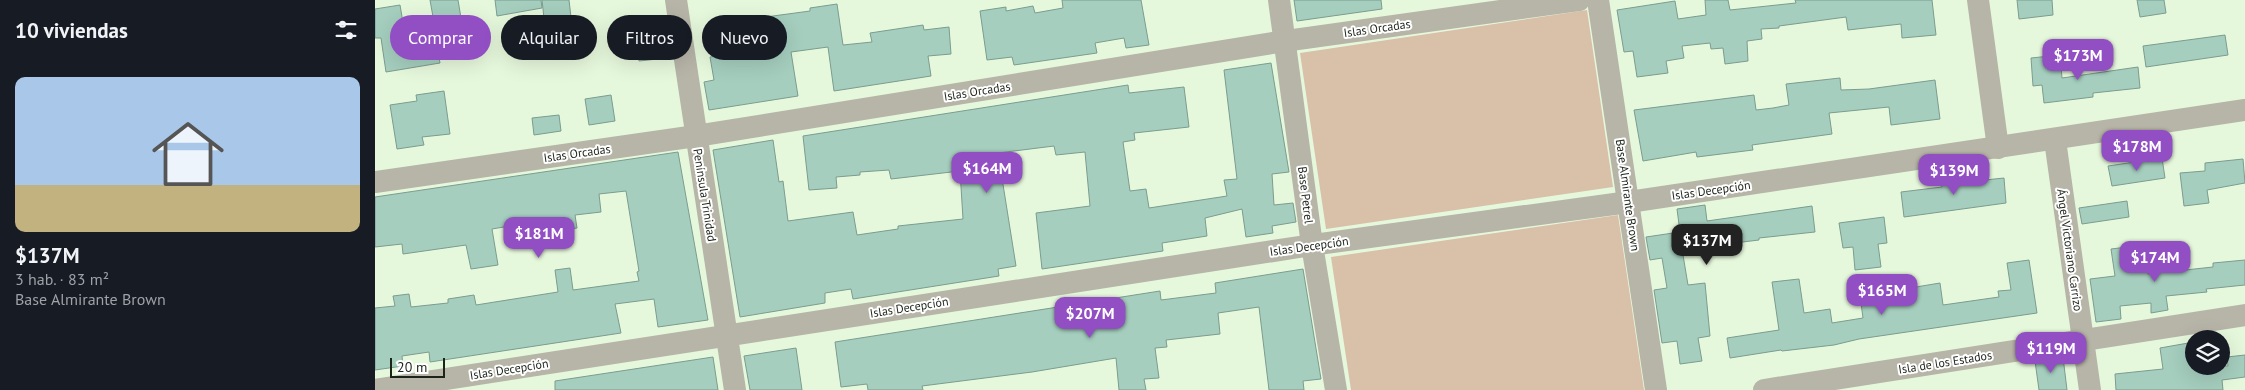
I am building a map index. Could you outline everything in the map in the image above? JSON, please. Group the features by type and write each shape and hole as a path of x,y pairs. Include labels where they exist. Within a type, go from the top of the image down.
{"street":[{"name":"Península Trinidad","path":"676,0 735,390"},
{"name":"Base Petrel","path":"1279,0 1312,245 1336,390"},
{"name":"Islas Orcadas","path":"375,182 696,136 1285,41 1487,6 1579,0"},
{"name":"Base Almirante Brown","path":"1598,0 1656,390"},
{"path":"1978,0 1998,148"},
{"name":"Islas Decepción","path":"375,390 1312,245 1629,202 2055,140 2245,110"},
{"name":"Ángel Victoriano Carrizo","path":"2055,140 2090,390"},
{"name":"Isla de los Estados","path":"1764,390 2245,315"}],"shaded area":[{"path":"1587,10 1613,187 1326,229 1300,53"},
{"path":"1618,215 1644,390 1351,390 1331,257"}],"building":[{"path":"430,0 458,0 460,15 433,15"},
{"path":"495,0 541,0 542,8 497,16"},
{"path":"542,0 569,0 571,15 544,15"},
{"path":"1062,0 1141,0 1149,45 1126,48 1124,38 1095,43 1097,53 1014,65 1012,57 987,60 980,11 1006,7 1006,11 1033,6 1035,13 1063,8"},
{"path":"1294,0 1381,0 1382,9 1297,21"},
{"path":"1705,0 1728,0 1730,10 1796,3 1795,0 1932,0 1936,35 1902,38 1901,24 1848,30 1846,17 1779,26 1779,28 1761,29 1762,39 1747,41 1748,61 1725,64 1723,48 1711,49 1710,43 1682,46 1684,58 1666,61 1668,73 1637,77 1633,51 1624,52 1617,10 1675,1 1678,19 1706,15"},
{"path":"2017,0 2052,0 2053,15 2019,19"},
{"path":"2137,0 2164,0 2166,13 2140,17"},
{"path":"837,4 843,45 872,42 870,33 923,25 924,30 949,27 951,54 928,56 931,76 834,91 828,47 791,52 798,96 709,110 704,82 714,80 711,60 787,60 787,15 780,15 810,11 810,8"},
{"path":"400,5 402,15 390,15 390,60 439,60 440,63 386,72 381,38 375,38 375,9"},
{"path":"2225,35 2228,55 2146,67 2143,46"},
{"path":"2060,55 2062,78 2138,67 2140,88 2093,93 2093,97 2044,103 2042,85 2033,86 2031,58"},
{"path":"1271,63 1289,172 1272,174 1274,205 1293,203 1296,222 1272,226 1273,233 1246,237 1242,209 1205,218 1207,236 1162,243 1163,251 1042,269 1036,213 1090,206 1085,152 1056,155 1054,146 998,153 1016,266 998,269 999,276 853,299 851,289 825,293 825,303 740,317 713,150 773,140 779,182 783,181 788,221 853,212 857,235 898,229 898,226 963,219 960,171 891,179 889,170 860,172 860,175 836,177 837,188 809,190 803,136 1128,85 1129,93 1184,87 1189,127 1134,133 1135,140 1123,142 1130,191 1146,189 1149,208 1227,196 1224,180 1237,179 1224,70"},
{"path":"1840,78 1841,90 1869,89 1935,80 1940,119 1891,125 1889,107 1829,113 1832,134 1752,145 1753,150 1697,157 1696,152 1643,161 1634,110 1754,95 1756,110 1773,108 1789,105 1786,84"},
{"path":"444,91 450,134 422,137 424,145 397,149 390,105 417,101 416,95"},
{"path":"611,95 615,121 589,125 585,99"},
{"path":"559,115 561,131 534,135 532,118"},
{"path":"678,152 708,320 658,327 654,299 615,304 621,333 430,362 429,352 402,356 403,366 375,370 375,308 395,306 393,296 409,294 411,307 448,303 448,299 474,295 476,305 558,292 555,270 570,268 573,290 639,281 637,272 639,271 626,191 599,194 601,212 575,215 577,228 548,233 546,220 492,229 498,265 471,269 466,245 403,254 402,244 375,247 375,197"},
{"path":"2162,158 2165,178 2112,186 2108,166"},
{"path":"2243,159 2245,183 2207,190 2209,203 2184,206 2180,173 2205,171 2205,163"},
{"path":"1954,169 1956,183 2004,178 2006,203 1904,217 1901,192 1942,187 1940,171"},
{"path":"2127,201 2129,217 2082,224 2079,208"},
{"path":"1705,205 1707,221 1812,206 1815,232 1710,246 1711,252 1683,255 1688,285 1705,283 1710,336 1698,338 1702,361 1680,364 1677,341 1662,343 1654,290 1667,288 1662,258 1650,260 1646,237 1680,232 1677,209"},
{"path":"1884,217 1887,243 1878,244 1881,267 1855,270 1853,247 1843,248 1839,223"},
{"path":"2144,245 2148,274 2213,267 2213,263 2245,260 2245,285 2206,289 2207,292 2166,296 2168,310 2151,313 2151,303 2120,306 2121,319 2096,322 2090,279 2115,276 2111,249"},
{"path":"2029,260 2037,313 1859,339 1834,345 1781,350 1730,358 1727,338 1779,330 1772,282 1799,279 1804,313 1830,309 1832,323 1863,318 1861,303 1905,297 1904,289 1940,283 1943,305 1999,297 1998,291 2011,290 2007,263"},
{"path":"1303,269 1321,379 1303,381 1304,390 1269,390 1259,307 1218,313 1220,334 1166,340 1167,347 1155,348 1159,378 1144,379 1146,390 1119,390 1116,358 1032,372 922,386 923,390 868,390 867,384 841,387 835,342 1160,291 1161,300 1216,293 1215,283"},
{"path":"2185,344 2185,375 2230,375 2230,357 2245,355 2245,377 2222,380 2223,390 2116,390 2115,374 2163,369 2160,348"},
{"path":"796,348 802,390 750,390 744,356"},
{"path":"713,357 718,390 555,390 555,381"},
{"path":"2063,357 2067,390 2039,390 2035,361"}]}
